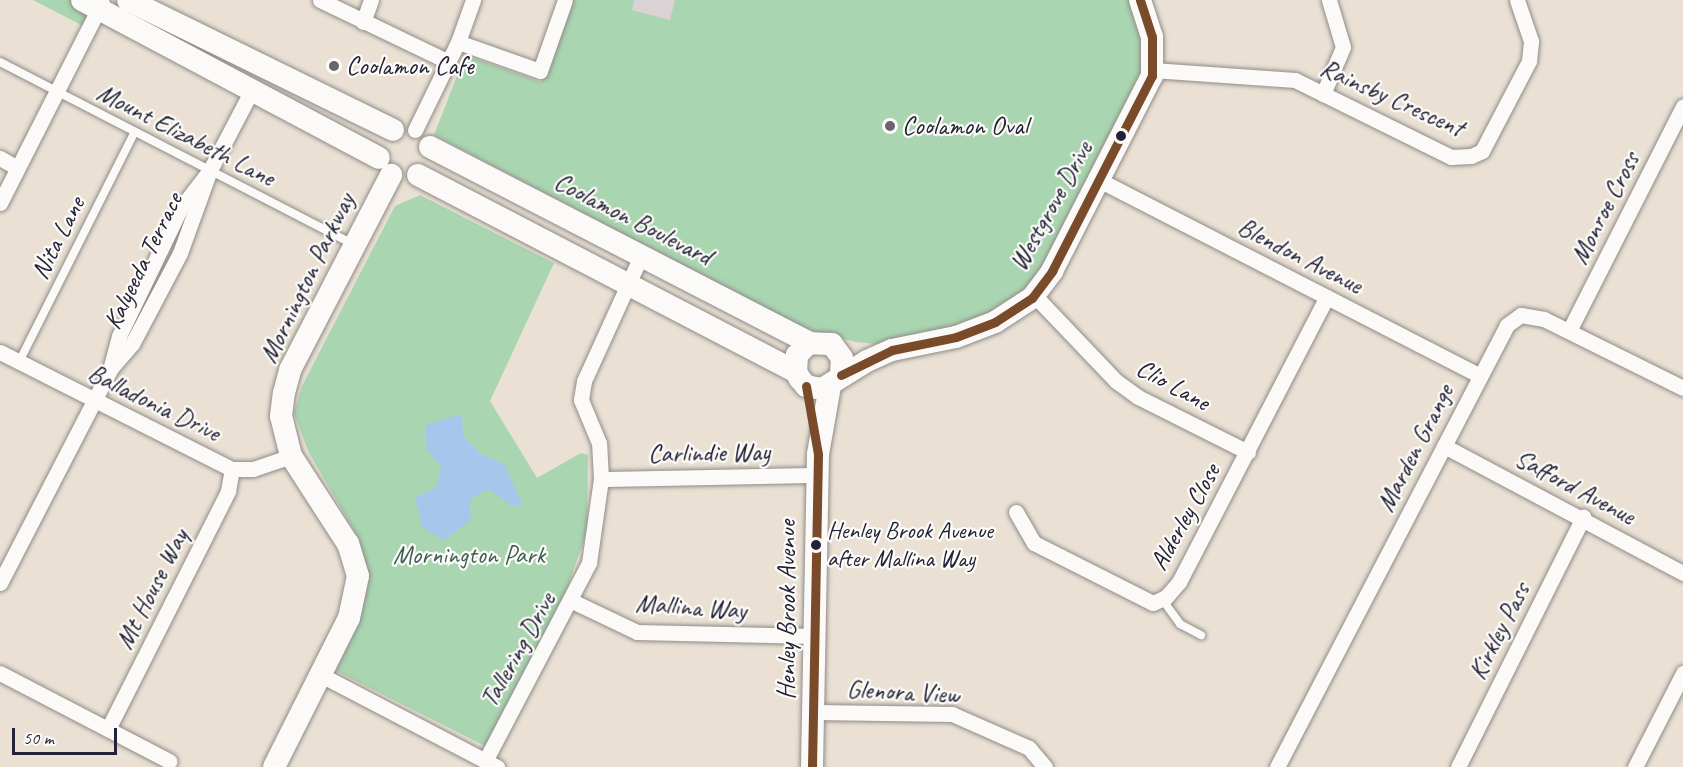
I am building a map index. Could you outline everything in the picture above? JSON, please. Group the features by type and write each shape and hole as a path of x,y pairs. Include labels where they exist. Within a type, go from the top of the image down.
{"street":[{"name":"Coolamon Boulevard","path":"128,0 412,136 809,343"},
{"path":"320,0 449,62"},
{"path":"363,22 371,0"},
{"path":"385,166 381,145 412,136 458,42 473,0"},
{"path":"458,42 540,71 565,0"},
{"name":"Westgrove Drive","path":"838,350 892,350 956,337 995,322 1035,295 1052,271 1153,70 1152,37 1140,0"},
{"path":"1323,94 1343,46 1329,0"},
{"name":"Rainsby Crescent","path":"1153,70 1295,80 1451,157 1471,156 1482,151 1528,61 1531,41 1517,0"},
{"path":"0,203 58,92 94,3 385,166 404,179 418,175 430,160 412,136"},
{"name":"Kalyeeda Terrace","path":"0,583 111,368 119,336 175,220 210,170 251,92"},
{"name":"Monroe Cross","path":"1569,331 1683,106"},
{"path":"0,159 18,168"},
{"name":"Mornington Parkway","path":"274,767 349,618 358,576 348,544 291,456 281,416 290,370 354,244 385,166"},
{"path":"418,175 801,379 836,381 843,367 838,350 825,341 809,343 797,355 801,379"},
{"name":"Blendon Avenue","path":"1099,180 1479,375"},
{"name":"Tallering Drive","path":"491,764 572,602 593,548 601,479 599,443 581,400 584,381 642,254"},
{"name":"Clio Lane","path":"1035,295 1116,381 1138,397 1248,452"},
{"name":"Alderley Close","path":"1016,512 1034,543 1153,603 1162,599 1179,582 1327,297"},
{"name":"Marden Grange","path":"1277,767 1507,325 1521,315 1545,319 1683,388"},
{"name":"Westgrove Drive","path":"836,381 892,350"},
{"name":"Balladonia Drive","path":"0,352 93,401 232,469 253,469 291,456"},
{"name":"Henley Brook Avenue","path":"801,379 818,465"},
{"name":"Henley Brook Avenue","path":"812,767 815,712 814,636 818,465 836,381"},
{"name":"Safford Avenue","path":"1444,446 1583,517 1683,573"},
{"name":"Carlindie Way","path":"601,479 818,465"},
{"name":"Mt House Way","path":"108,729 228,491 232,469"},
{"name":"Kirkley Pass","path":"1458,767 1583,517"},
{"name":"Mallina Way","path":"572,602 637,632 814,636"},
{"path":"0,673 169,760"},
{"path":"1635,767 1683,673"},
{"path":"321,675 491,764"},
{"name":"Glenora View","path":"815,712 952,714 1029,748 1046,767"}],"lane":[{"name":"Mount Elizabeth Lane","path":"0,62 134,133 354,244"},
{"name":"Nita Lane","path":"19,362 134,133"},
{"path":"1162,599 1180,624 1201,635"}],"green space":[{"path":"33,0 82,0 96,10 87,28"},
{"path":"570,0 1134,0 1145,32 1147,75 1029,290 980,319 888,345 856,342 803,328 434,135 465,55 541,82"},
{"name":"Mornington Park","path":"420,195 554,263 490,401 537,478 581,453 588,455 587,531 565,594 485,746 336,671 361,616 367,575 359,539 308,451 294,413 302,386 395,206"}],"water":[{"path":"462,414 463,436 481,454 504,464 523,505 511,505 487,489 470,500 471,520 444,540 422,527 415,498 437,486 441,466 427,450 425,425"}],"building":[{"path":"634,0 675,0 670,20 632,10"}],"transit line":[{"path":"841,375 892,350 956,337 995,322 1032,298 1052,271 1152,76 1152,37 1140,0"},
{"path":"806,386 818,454 812,767"}],"place":[{"name":"Coolamon Cafe","path":"334,66"},
{"name":"Coolamon Oval","path":"890,126"},
{"name":"Henley Brook Avenue after Mallina Way","path":"816,545"}]}
